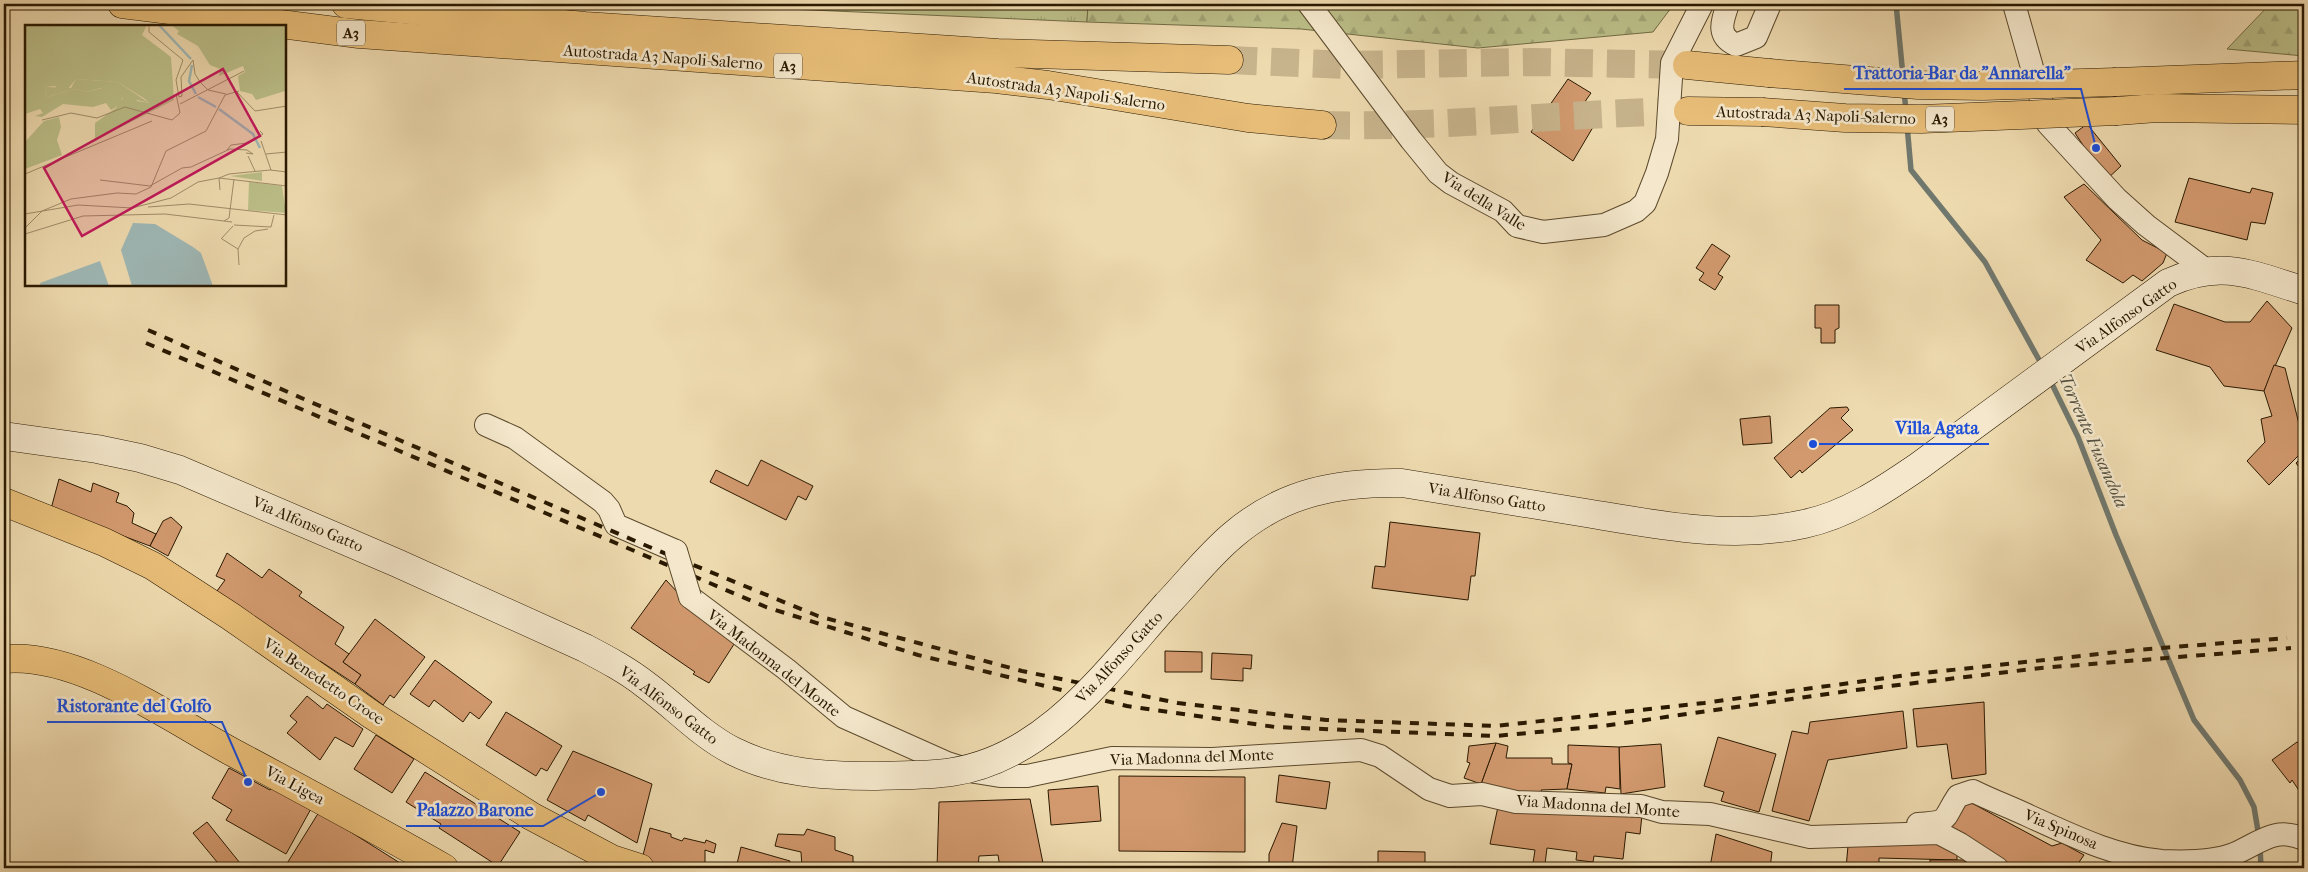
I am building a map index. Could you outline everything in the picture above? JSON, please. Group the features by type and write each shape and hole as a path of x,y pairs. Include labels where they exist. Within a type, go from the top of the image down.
{"main road":[{"name":"Autostrada A3 Napoli-Salerno","path":"122,4 359,34 583,38 1229,60"},
{"name":"Autostrada A3 Napoli-Salerno","path":"346,4 583,38 1048,85 1248,118 1322,124"},
{"name":"A3","path":"1687,65 1838,79 1964,86 2301,75"},
{"name":"Autostrada A3 Napoli-Salerno","path":"1688,111 1762,112 1845,118 1920,119 2157,108 2299,110"},
{"name":"Via Alfonso Gatto","path":"4,436 97,449 140,458 180,470 243,496 585,648 620,667 648,686 703,733 732,751 761,764 790,771 828,775 895,775 951,772 993,762 1029,744 1059,720 1233,535 1264,512 1300,496 1336,486 1365,482 1402,483 1668,527 1766,530 1805,524 1842,512 1880,492 1919,466 2168,283 2188,274 2223,269 2237,271 2304,291"},
{"name":"Via Benedetto Croce","path":"4,502 104,542 153,566 207,600 372,715 531,816 612,859 640,868"},
{"name":"Via Ligea","path":"4,660 29,659 52,662 85,673 123,691 346,812 444,868"}],"street":[{"name":"Via della Valle","path":"1309,4 1438,174 1503,211 1520,228 1543,232 1604,225 1636,212 1645,203 1657,173 1666,139 1672,63 1702,4"},
{"path":"1728,4 1722,22 1723,33 1727,41 1736,45 1756,37 1770,4"},
{"path":"2014,4 2048,124 2117,199 2146,225 2206,270"},
{"name":"Via Madonna del Monte","path":"486,425 515,438 603,502 609,509 616,525 676,551 690,597 786,669 844,717 947,763 975,772 1000,776 1027,776 1112,758 1212,758 1361,750 1380,756 1429,790 1450,796 1482,794 1516,802 1641,806 1662,812 1710,814 1810,836 1939,833 1960,844 1996,868"},
{"name":"Via Spinosa","path":"1831,836 1843,828 1940,822 1948,816 1958,796 1973,791 2086,842 2140,858 2163,861 2215,859 2238,852 2274,834 2288,833 2304,839"}],"green space":[{"path":"673,4 1088,4 1087,22"},
{"path":"1088,4 1674,4 1653,32 1478,48 1301,29 1087,22"},
{"path":"2270,4 2304,4 2304,56 2227,49"}],"building":[{"path":"1568,79 1591,93 1582,106 1599,117 1573,161 1531,132"},
{"path":"2087,124 2121,166 2106,180 2075,133"},
{"path":"2189,178 2250,193 2252,188 2273,193 2265,224 2251,222 2247,240 2175,222"},
{"path":"2084,184 2142,240 2167,253 2163,263 2142,281 2133,275 2123,283 2086,260 2101,240 2064,197"},
{"path":"1712,244 1730,256 1718,274 1723,277 1715,290 1699,280 1704,273 1696,268"},
{"path":"2267,301 2292,328 2264,391 2224,386 2210,367 2156,350 2174,304 2225,322 2250,322"},
{"path":"1815,305 1839,305 1839,328 1835,330 1835,343 1821,343 1821,328 1815,328"},
{"path":"2274,365 2285,368 2299,424 2304,432 2304,450 2269,485 2247,461 2265,442 2261,419 2272,416 2264,391"},
{"path":"1847,407 1849,410 1841,418 1853,430 1802,473 1800,470 1791,478 1774,458 1830,408"},
{"path":"1770,416 1772,443 1743,445 1740,419"},
{"path":"2304,455 2304,474 2296,463"},
{"path":"761,460 813,486 806,500 798,496 786,520 710,482 716,470 748,486"},
{"path":"59,479 91,492 93,483 119,493 116,502 127,506 134,513 132,523 156,534 150,546 51,509"},
{"path":"171,517 182,527 168,556 150,546 163,521"},
{"path":"1390,522 1480,533 1475,576 1471,576 1468,600 1372,588 1375,566 1385,567"},
{"path":"227,553 262,578 269,569 302,592 299,596 344,627 335,644 349,654 343,662 361,675 355,684 320,661 316,666 214,595 225,580 216,576"},
{"path":"666,580 680,595 738,638 709,683 693,674 695,672 631,628"},
{"path":"375,619 425,657 394,698 390,695 383,705 355,684 361,675 343,662"},
{"path":"1165,651 1202,652 1202,672 1165,672"},
{"path":"1212,653 1252,655 1251,669 1243,668 1243,681 1211,679"},
{"path":"435,660 492,702 479,719 470,712 463,722 434,700 429,707 410,694"},
{"path":"307,696 323,709 327,704 363,729 353,747 335,737 320,760 287,733 297,722 290,716"},
{"path":"1984,702 1986,774 1952,779 1947,744 1917,747 1913,709"},
{"path":"1903,711 1907,748 1828,760 1809,821 1772,811 1792,731 1808,734 1810,722"},
{"path":"506,712 562,746 547,771 541,768 536,776 486,745"},
{"path":"376,735 414,759 392,793 354,769"},
{"path":"1718,737 1776,754 1759,812 1721,801 1724,792 1704,786"},
{"path":"2297,742 2304,746 2304,798 2292,780 2290,783 2272,760"},
{"path":"1496,743 1508,746 1506,758 1552,758 1552,764 1572,764 1567,789 1541,790 1543,795 1515,793 1481,784"},
{"path":"1496,743 1481,784 1464,778 1470,763 1467,762 1469,746"},
{"path":"1661,744 1665,787 1621,794 1619,747"},
{"path":"1568,745 1619,747 1620,789 1606,787 1605,793 1567,789 1572,764 1568,763"},
{"path":"573,751 652,784 637,843 588,815 585,821 547,800"},
{"path":"229,768 270,790 272,785 312,807 286,854 226,820 232,810 212,798"},
{"path":"425,772 520,832 498,866 439,828 441,824 406,802"},
{"path":"1279,775 1330,782 1326,809 1276,802"},
{"path":"1119,776 1245,777 1245,852 1119,851"},
{"path":"1098,786 1101,821 1051,825 1048,790"},
{"path":"1030,799 1044,868 1000,868 998,855 979,856 978,868 937,868 939,802"},
{"path":"1966,800 2052,846 2062,843 2084,855 2075,868 2014,868 1943,827"},
{"path":"1499,802 1642,815 1640,834 1626,832 1623,859 1594,856 1593,862 1576,860 1577,852 1547,848 1545,864 1533,863 1535,850 1490,844"},
{"path":"319,812 400,863 397,868 292,868 286,865"},
{"path":"207,822 244,868 222,868 193,833"},
{"path":"1282,823 1297,826 1292,868 1269,868 1269,854"},
{"path":"650,828 671,834 671,837 682,841 684,838 705,843 706,840 716,844 714,853 705,850 705,868 671,868 642,859"},
{"path":"807,829 835,837 835,850 853,856 853,862 873,868 802,868 801,852 775,846 778,834 804,835"},
{"path":"1716,834 1772,852 1770,868 1710,867"},
{"path":"1861,840 1957,844 1957,860 1879,858 1879,868 1846,868 1848,846"},
{"path":"741,847 790,861 789,868 736,868"},
{"path":"1378,851 1425,852 1425,868 1378,868"},
{"path":"1930,860 1965,860 1965,868 1930,868"},
{"path":"2094,862 2106,868 2091,868"}],"waterway":[{"name":"Torrente Fusandola","path":"1896,4 1903,76"},
{"name":"Torrente Fusandola","path":"1904,91 1906,111"},
{"name":"Torrente Fusandola","path":"1907,125 1911,170 1985,262 2043,367"},
{"name":"Torrente Fusandola","path":"2050,380 2078,437 2116,535 2194,720 2240,780 2254,807 2259,837"},
{"name":"Torrente Fusandola","path":"2260,846 2261,868"}],"tunnel":[{"path":"1229,60 1346,65 1532,62 1687,65"},
{"path":"1322,125 1414,124 1688,111"}],"railway":[{"path":"148,330 647,546 818,616 1022,671 1178,703 1326,720 1496,726 1704,703 1915,674 2136,650 2287,638"},
{"path":"146,343 766,607 918,655 1127,706 1275,727 1495,736 1603,726 1848,691 2041,668 2291,648"}],"place":[{"name":"Trattoria-Bar da \"Annarella\"","path":"2096,148"},
{"name":"Villa Agata","path":"1813,444"},
{"name":"Ristorante del Golfo","path":"248,782"},
{"name":"Palazzo Barone","path":"601,792"}]}
